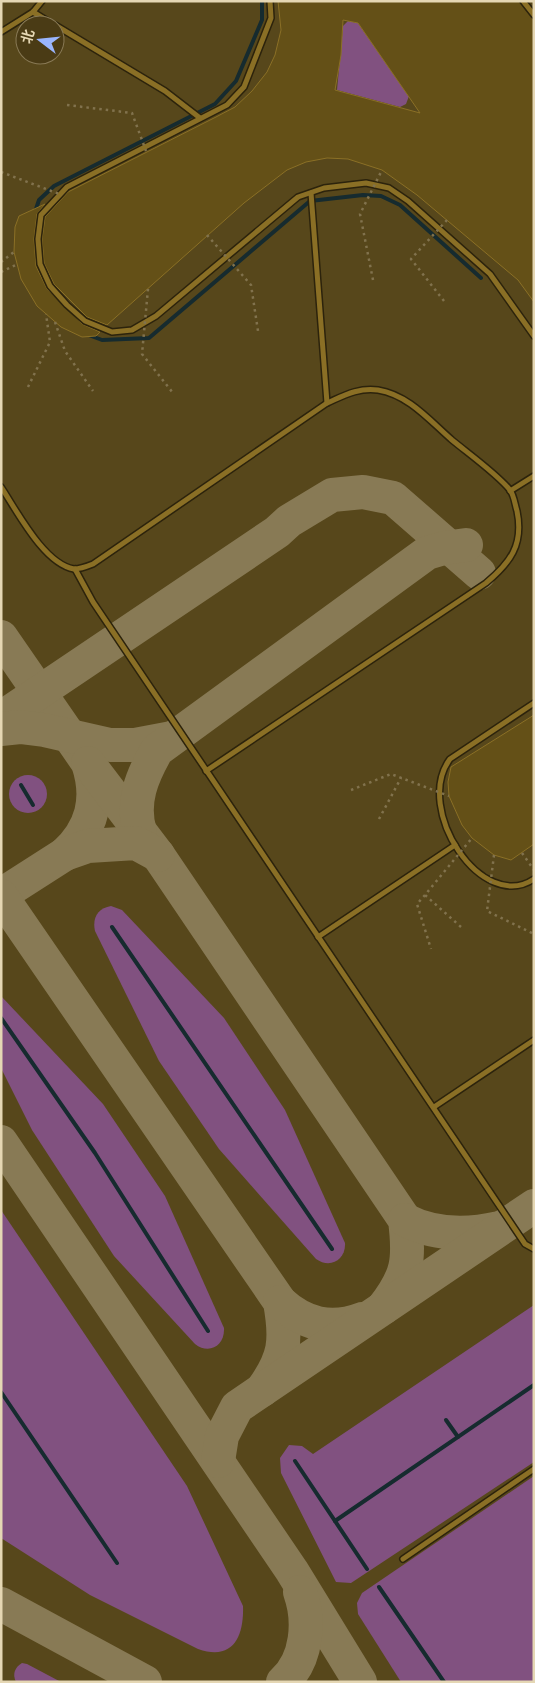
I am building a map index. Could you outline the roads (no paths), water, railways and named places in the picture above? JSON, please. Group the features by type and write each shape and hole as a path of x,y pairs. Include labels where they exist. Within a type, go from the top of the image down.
{"lane":[{"path":"1,32 33,12 42,1"},
{"path":"270,1 271,18 244,87 227,105 67,188 41,215 38,239 40,264 50,286 67,305 86,320 112,332 132,330 156,316 298,197 324,188 366,183 389,188 408,201 490,274 534,336"},
{"path":"523,1 534,16"},
{"path":"33,12 38,15"},
{"path":"65,31 165,91 200,118"},
{"path":"311,193 327,404"},
{"path":"1,487 38,541 57,562 75,569 93,564 327,404 350,393 363,390 377,390 403,398 415,406 510,491 516,509 519,532 517,546 503,568 486,583 206,771"},
{"path":"510,491 534,476"},
{"path":"75,569 93,602 525,1244 534,1249"},
{"path":"534,703 450,759 442,769 438,785 439,805 455,845 470,866 498,883 518,886 534,879"},
{"path":"318,937 455,845"},
{"path":"434,1107 534,1040"},
{"path":"402,1559 534,1469"}],"waterway":[{"path":"35,212 39,200 54,186 215,104 236,81 262,20 262,1"},
{"path":"86,334 102,340 149,338 310,201 363,195 381,196 400,205 481,278"},
{"path":"21,785 33,805"},
{"path":"112,927 332,1249"},
{"path":"1,1018 95,1153 208,1331"},
{"path":"335,1521 534,1385"},
{"path":"1,1392 117,1563"},
{"path":"446,1420 458,1437"},
{"path":"295,1461 367,1569"},
{"path":"379,1587 444,1682"}]}
